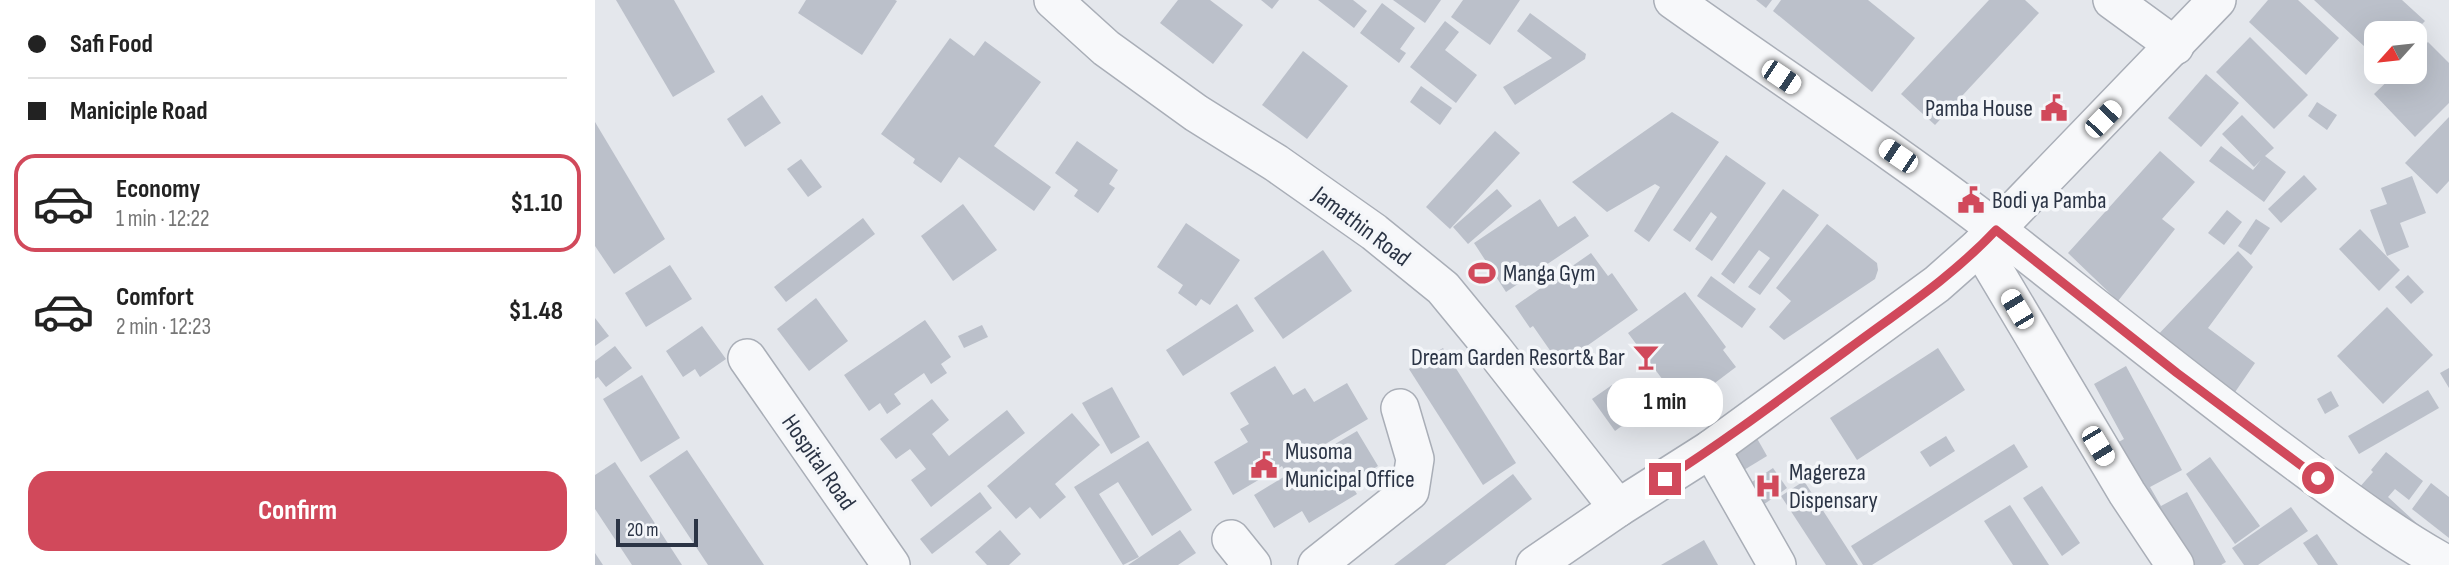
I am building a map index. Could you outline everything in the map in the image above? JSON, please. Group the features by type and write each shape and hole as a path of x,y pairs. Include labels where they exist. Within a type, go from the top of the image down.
{"street":[{"name":"Jamathin Road","path":"1053,0 1106,48 1196,113 1276,163 1374,232 1443,288 1618,508"},
{"path":"1673,0 1898,156 1988,238 2177,373 2338,493 2407,542 2448,565"},
{"path":"2112,0 2175,46"},
{"path":"1535,565 1711,449 1937,284 1988,238 2217,0"},
{"path":"1988,238 2127,493 2175,565"},
{"name":"Hospital Road","path":"747,358 889,565"},
{"path":"1317,565 1410,491 1415,459 1400,408"},
{"path":"1711,449 1777,565"}],"building":[{"path":"616,0 674,0 715,72 673,97"},
{"path":"806,0 897,1 862,55 798,13"},
{"path":"1178,0 1210,0 1243,25 1213,64 1160,23"},
{"path":"1261,0 1279,0 1272,9"},
{"path":"1318,0 1353,0 1367,11 1354,28"},
{"path":"1393,0 1441,0 1425,23"},
{"path":"1463,0 1520,0 1490,45 1451,17"},
{"path":"1756,0 1772,0 1766,8"},
{"path":"1781,0 1868,0 1915,38 1872,92 1773,11"},
{"path":"1989,0 2025,0 2039,13 1935,125 1901,94"},
{"path":"2268,0 2298,0 2339,38 2306,75 2249,22"},
{"path":"2314,0 2402,0 2425,21 2364,21 2364,46"},
{"path":"1382,3 1415,28 1400,49 1406,53 1399,63 1360,33"},
{"path":"1530,13 1586,54 1585,59 1515,105 1503,87 1552,58 1517,31"},
{"path":"1445,21 1459,32 1445,50 1477,75 1456,103 1410,67"},
{"path":"2250,37 2308,95 2274,129 2216,72"},
{"path":"950,38 974,56 985,41 1041,82 994,146 1051,187 1034,211 959,157 941,183 913,163 915,159 881,134"},
{"path":"2427,43 2449,63 2449,103 2415,137 2374,94 2384,84 2427,84"},
{"path":"1303,51 1348,86 1307,139 1262,105"},
{"path":"2206,74 2239,103 2201,147 2168,118"},
{"path":"1421,86 1452,108 1440,125 1410,102"},
{"path":"762,95 781,123 745,147 727,119"},
{"path":"2317,102 2337,115 2327,130 2308,116"},
{"path":"1672,112 1719,142 1649,242 1634,231 1660,187 1655,184 1607,212 1572,182"},
{"path":"2242,115 2274,148 2265,156 2286,172 2264,202 2209,161 2221,146 2253,170 2261,160 2254,167 2222,134"},
{"path":"2449,117 2449,181 2437,194 2405,163"},
{"path":"595,122 665,239 614,274 595,246"},
{"path":"1495,131 1520,153 1450,229 1426,207"},
{"path":"1077,141 1118,170 1109,184 1115,188 1098,213 1074,196 1078,190 1055,173"},
{"path":"2160,151 2195,182 2162,219 2175,229 2118,301 2068,253"},
{"path":"1726,155 1766,183 1712,261 1695,249 1717,217 1711,212 1690,242 1673,230"},
{"path":"801,159 822,187 808,197 787,169"},
{"path":"2304,175 2317,189 2281,223 2268,209"},
{"path":"2412,176 2426,213 2400,223 2409,247 2387,256 2370,210 2387,204 2381,188"},
{"path":"1497,189 1512,206 1468,244 1453,227"},
{"path":"1783,189 1819,215 1760,295 1748,287 1770,258 1759,250 1734,284 1721,274"},
{"path":"1540,199 1558,227 1575,216 1589,236 1506,292 1474,243"},
{"path":"963,204 997,250 953,281 921,236"},
{"path":"2227,210 2242,222 2224,245 2208,233"},
{"path":"863,218 875,234 786,302 774,287"},
{"path":"2256,219 2270,228 2251,255 2238,246"},
{"path":"1186,223 1240,260 1210,305 1201,299 1196,306 1178,293 1183,285 1157,267"},
{"path":"1827,224 1877,263 1875,279 1784,340 1769,327 1791,301 1776,288"},
{"path":"2360,229 2400,270 2379,291 2339,249"},
{"path":"1323,250 1352,291 1283,339 1254,298"},
{"path":"2238,251 2253,267 2208,328 2255,363 2233,395 2153,340"},
{"path":"1591,253 1608,276 1612,273 1638,310 1574,355 1570,350 1556,359 1515,306"},
{"path":"670,265 692,299 646,327 625,293"},
{"path":"2408,275 2424,292 2411,304 2395,287"},
{"path":"1711,276 1756,309 1742,328 1697,296"},
{"path":"1685,292 1726,347 1723,350 1736,367 1683,407 1628,333"},
{"path":"816,298 848,341 809,371 777,329"},
{"path":"1237,304 1254,331 1183,376 1166,350"},
{"path":"2387,307 2433,355 2383,404 2337,356"},
{"path":"595,318 609,336 595,346"},
{"path":"925,320 951,357 941,364 947,373 931,384 924,373 894,394 901,404 887,414 880,403 869,411 844,375"},
{"path":"982,325 988,337 964,348 958,336"},
{"path":"702,326 726,359 700,377 695,369 683,377 666,351"},
{"path":"615,346 632,368 606,387 598,377 595,379 595,361"},
{"path":"1443,348 1516,463 1483,485 1409,369"},
{"path":"1938,348 1965,390 1857,460 1830,418"},
{"path":"1275,366 1293,395 1305,388 1314,402 1347,383 1368,419 1322,446 1325,450 1357,431 1378,466 1350,483 1357,494 1309,523 1302,511 1274,528 1254,495 1287,475 1282,466 1233,495 1214,462 1248,442 1240,429 1249,424 1230,393"},
{"path":"2126,366 2182,470 2150,487 2161,506 2187,492 2226,562 2221,565 2189,565 2158,511 2129,529 2089,459 2124,439 2094,384"},
{"path":"2449,368 2449,388 2440,373"},
{"path":"642,375 680,438 641,462 603,399"},
{"path":"1612,385 1634,417 1615,431 1592,399"},
{"path":"1112,387 1140,437 1111,454 1082,403"},
{"path":"2428,390 2439,408 2359,454 2348,436"},
{"path":"2331,391 2339,406 2325,414 2317,399"},
{"path":"932,399 949,420 932,434 949,456 1007,410 1025,433 931,507 911,480 926,469 910,449 896,459 880,439"},
{"path":"1072,413 1100,445 1055,484 1066,497 1040,519 1030,507 1016,519 987,486"},
{"path":"1754,433 1767,456 1739,473 1725,450"},
{"path":"1946,436 1955,451 1930,467 1920,452"},
{"path":"1148,441 1192,510 1152,536 1118,482 1099,494 1139,557 1123,565 1074,487"},
{"path":"2014,444 2028,467 1872,565 1863,565 1851,546"},
{"path":"687,450 764,565 708,565 649,476"},
{"path":"2386,452 2423,481 2409,500 2395,489 2388,497 2449,553 2351,497"},
{"path":"2210,457 2260,526 2235,544 2186,474"},
{"path":"615,462 682,565 632,565 595,509 595,475"},
{"name":"Magereza Dispensary","path":"1773,468 1787,488 1763,505 1749,484"},
{"path":"1513,474 1532,499 1445,565 1394,565"},
{"path":"1804,481 1858,565 1826,565 1781,496"},
{"path":"2431,483 2449,497 2449,538 2412,509"},
{"path":"2042,486 2080,543 2062,556 2023,498"},
{"path":"980,492 992,508 932,554 920,539"},
{"path":"2010,505 2049,565 2013,565 1984,521"},
{"path":"2291,507 2308,531 2258,565 2244,565 2232,548"},
{"path":"1000,530 1021,554 1009,565 987,565 975,552"},
{"path":"1180,530 1196,553 1178,565 1128,565"},
{"path":"2317,534 2338,565 2318,565 2303,543"},
{"path":"1704,540 1718,565 1661,565"},
{"path":"595,553 603,565 595,565"}],"place":[{"name":"Pamba House","path":"2054,108"},
{"name":"Bodi ya Pamba","path":"1971,200"},
{"name":"Manga Gym","path":"1482,273"},
{"name":"Dream Garden Resort& Bar","path":"1646,357"},
{"name":"Musoma Municipal Office","path":"1264,465"},
{"name":"Magereza Dispensary","path":"1768,486"}],"route":[{"path":"1665,479 1711,449 1937,284 1996,230 2177,373 2318,478"}]}
